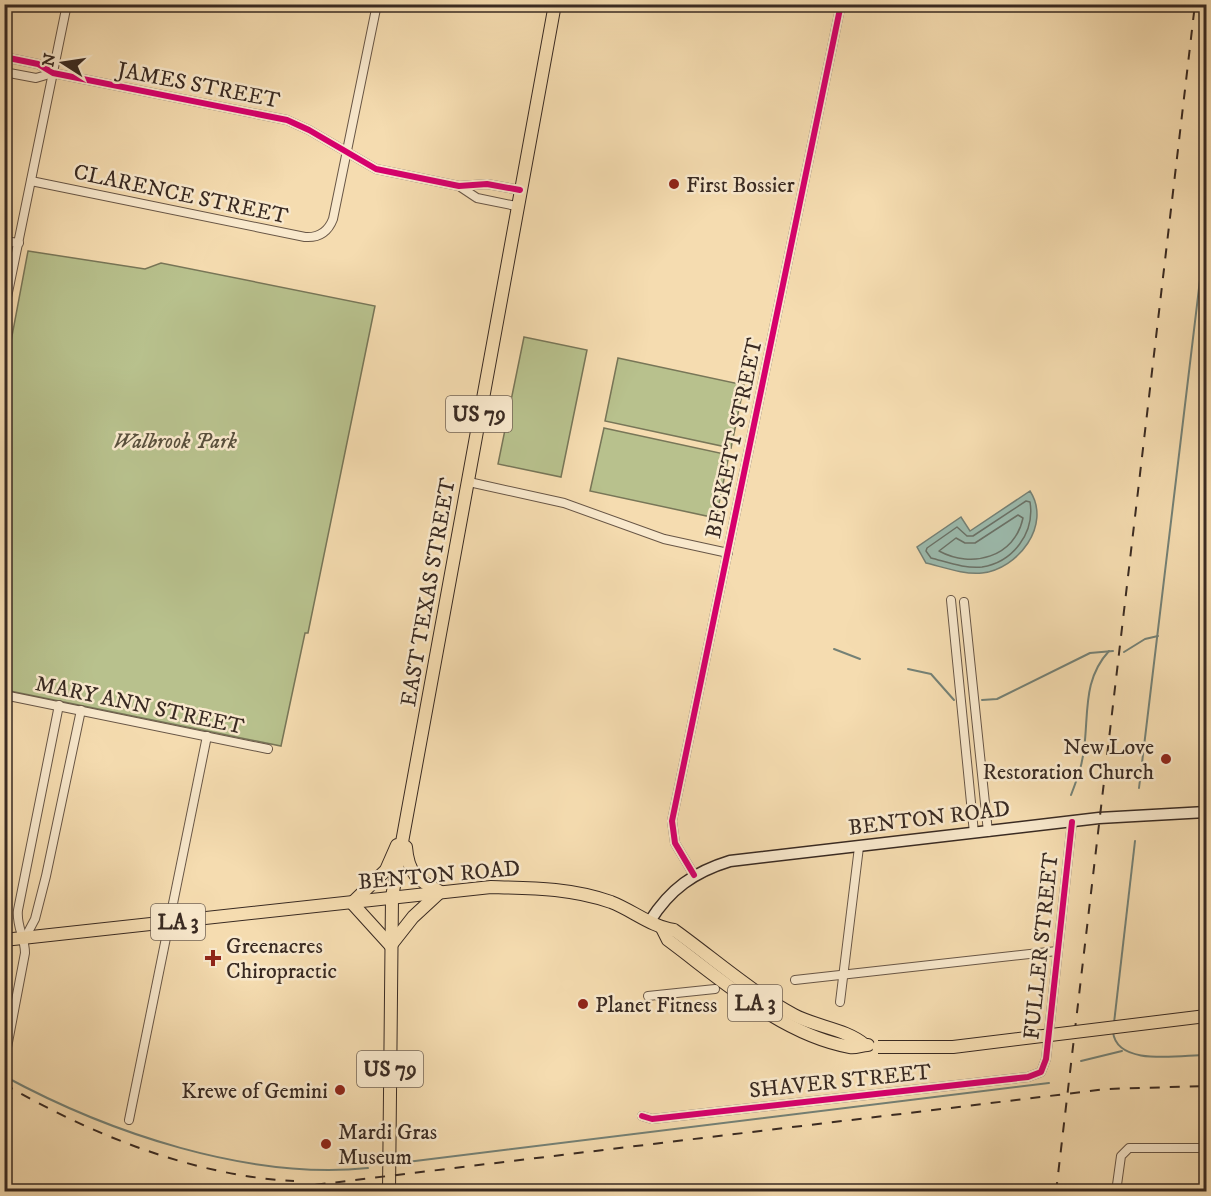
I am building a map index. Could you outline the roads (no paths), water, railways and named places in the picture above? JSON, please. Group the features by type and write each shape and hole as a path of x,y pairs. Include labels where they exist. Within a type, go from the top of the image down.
{"main road":[{"name":"EAST TEXAS STREET","path":"389,1191 392,897 469,482 516,206 555,4"},
{"name":"BENTON ROAD","path":"4,940 491,886 569,890 612,903 650,921 675,889 694,875 730,861 1072,822 1206,812"},
{"path":"405,825 407,858 411,871 420,882 440,892 412,917 391,946 352,903 386,870 405,825"},
{"name":"LA 3","path":"650,921 662,928 668,940 747,998 787,1023 853,1048 872,1046 953,1047 1206,1016"}],"street":[{"path":"4,312 67,4"},
{"path":"347,153 377,4"},
{"name":"BECKETT STREET","path":"694,875 675,843 672,821 841,4"},
{"name":"JAMES STREET","path":"4,57 38,64 53,73 287,120 309,130 376,169 459,186 487,184 520,190"},
{"name":"JAMES STREET","path":"4,72 36,78 53,73"},
{"name":"CLARENCE STREET","path":"31,181 305,237 323,234 333,219 347,153"},
{"name":"JAMES STREET","path":"459,186 477,198 516,206"},
{"path":"4,241 19,243"},
{"path":"469,482 564,503 664,539 728,554"},
{"path":"951,600 974,833"},
{"path":"964,602 988,832"},
{"name":"MARY ANN STREET","path":"4,695 268,749"},
{"path":"25,938 18,925 18,910 59,705"},
{"path":"5,1058 24,961 25,938 35,919 46,876 81,710"},
{"path":"129,1120 207,736"},
{"name":"FULLER STREET","path":"1041,1072 1046,1059 1072,822"},
{"path":"840,1002 859,847"},
{"path":"795,980 1058,951"},
{"path":"648,996 715,989"},
{"name":"SHAVER STREET","path":"642,1116 652,1119 1028,1077 1041,1072"},
{"path":"1116,1191 1121,1156 1129,1148 1206,1148"}],"water":[{"path":"1030,491 1036,504 1037,518 1034,531 1028,543 1008,563 995,570 975,573 961,572 926,563 917,547 961,517 970,531"}],"waterway":[{"path":"1139,788 1206,230"},
{"path":"1124,652 1145,639 1158,636"},
{"path":"834,649 860,659"},
{"path":"1071,795 1083,754 1089,693 1096,671 1109,651"},
{"path":"982,700 997,699 1090,653 1113,651"},
{"path":"908,669 931,674 954,700"},
{"path":"1114,1023 1135,841"},
{"path":"1113,1032 1117,1043 1137,1055 1151,1057 1206,1055"},
{"path":"1081,1061 1122,1051"},
{"path":"4,1076 88,1116 180,1148 275,1167 322,1170 368,1168"},
{"path":"407,1162 1049,1083"}],"railway":[{"path":"1056,1192 1195,4"},
{"path":"4,1084 71,1120 143,1149 218,1171 294,1181"},
{"path":"256,1192 1107,1089 1206,1086"}],"place":[{"name":"First Bossier","path":"674,184"},
{"name":"New Love Restoration Church","path":"1166,759"},
{"name":"Greenacres Chiropractic","path":"213,958"},
{"name":"Planet Fitness","path":"583,1004"},
{"name":"Krewe of Gemini","path":"340,1090"},
{"name":"Mardi Gras Museum","path":"326,1144"}],"park label":[{"name":"Walbrook Park","path":"175,440"}]}
